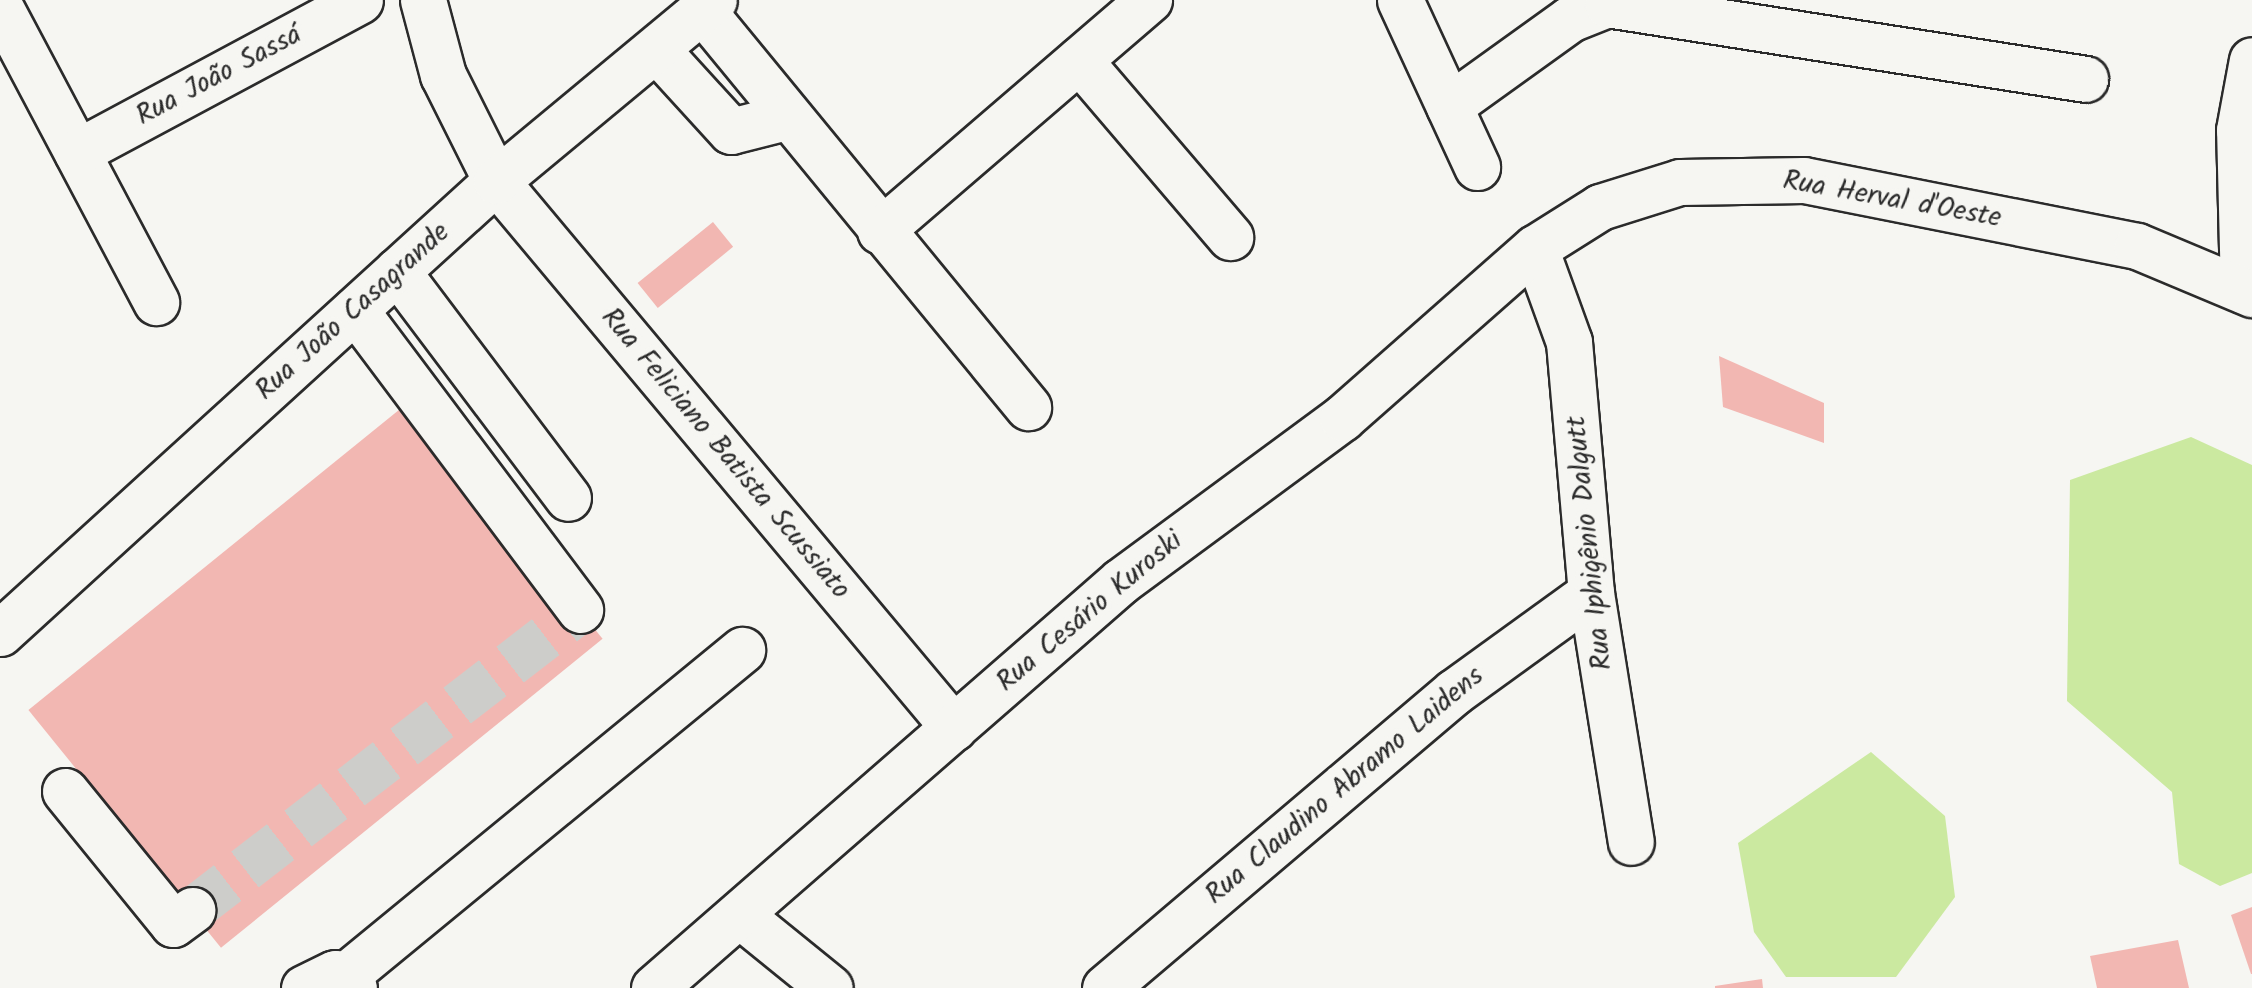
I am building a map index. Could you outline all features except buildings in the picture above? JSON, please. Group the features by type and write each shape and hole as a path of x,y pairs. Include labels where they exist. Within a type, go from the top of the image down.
{"street":[{"name":"Rua João Sassá","path":"77,152 360,0"},
{"name":"Rua Feliciano Batista Scussiato","path":"423,0 443,75 496,181 954,728"},
{"path":"880,231 1149,0"},
{"path":"1400,0 1477,166"},
{"path":"708,5 786,117 1028,408"},
{"name":"Rua João Casagrande","path":"0,633 496,181 708,5"},
{"path":"0,7 156,302"},
{"path":"1449,106 1588,9 1687,7 2084,79"},
{"path":"656,48 730,131 786,117"},
{"path":"1079,60 1230,237"},
{"path":"2248,292 2238,130 2252,60"},
{"name":"Rua Herval d'Oeste","path":"1535,248 1640,191 1766,177 2137,246 2248,292"},
{"name":"Rua Cesário Kuroski","path":"654,988 1121,581 1368,397 1535,248"},
{"name":"Rua Iphigênio Dalgutt","path":"1535,248 1569,342 1591,593 1632,842"},
{"path":"397,271 568,498"},
{"path":"354,310 580,610"},
{"name":"Rua Claudino Abramo Laidens","path":"1105,988 1454,692 1591,593"},
{"path":"334,984 742,650"},
{"path":"65,790 173,924 192,910"},
{"path":"740,916 830,988"}],"green space":[{"path":"2191,437 2252,465 2252,873 2220,886 2179,864 2172,792 2067,701 2070,480"},
{"path":"1871,752 1945,816 1955,897 1896,977 1786,977 1754,932 1738,843"}],"tunnel":[{"path":"192,910 580,610"}]}
